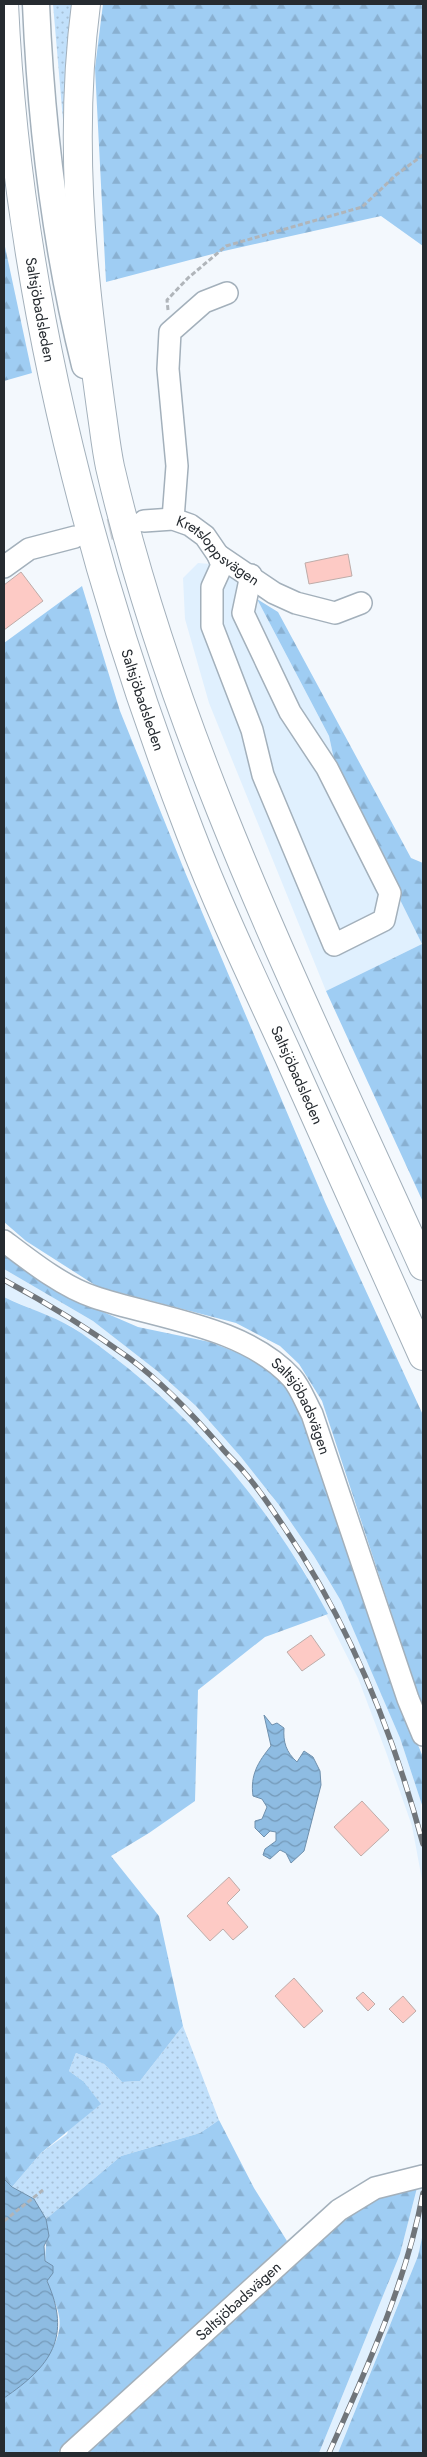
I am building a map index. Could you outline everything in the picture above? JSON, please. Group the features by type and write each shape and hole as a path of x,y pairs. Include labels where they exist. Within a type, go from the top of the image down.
{"highway":[{"name":"Saltsjöbadsleden","path":"4,4 16,151 37,292 68,446 121,640 191,834 234,936 423,1356"},
{"path":"86,4 79,58 76,108 80,218 92,344 110,465"},
{"name":"Saltsjöbadsleden","path":"110,465 156,629 193,739 270,925 423,1266"}],"main road":[{"name":"Saltsjöbadsleden","path":"36,4 41,77 56,213 80,347 110,465"}],"street":[{"path":"170,332 204,302 227,292"},
{"name":"Kretsloppsvägen","path":"170,332 168,369 177,466 173,519 190,525 205,536 218,555 274,593 296,603 335,613 361,603"},
{"path":"144,521 173,519"},
{"path":"4,567 29,549 75,537"},
{"path":"218,555 222,565 212,588 212,626 252,730 263,775 334,945 384,920 390,892 328,768 290,712 243,614 251,576"},
{"name":"Saltsjöbadsvägen","path":"4,1241 40,1268 92,1296 177,1319 242,1343 271,1360 292,1378 312,1414 408,1699 423,1736"},
{"name":"Saltsjöbadsvägen","path":"71,2453 339,2210 376,2188 423,2176"}],"path":[{"path":"170,332 167,300 188,278 226,246 362,207 396,175 423,156"},
{"path":"4,2222 42,2190"}],"shaded area":[{"path":"53,4 77,4 69,190"},
{"path":"198,563 222,565 257,599 329,736 337,773 422,944 326,991 209,703 185,619 183,578"},
{"path":"4,1269 93,1321 156,1370 196,1406 241,1457 279,1505 314,1556 341,1601 400,1738 421,1802 423,1885 412,1826 358,1678 302,1567 226,1465 180,1415 152,1388 73,1327 4,1297"},
{"path":"183,2026 219,2120 200,2133 121,2156 46,2219 34,2199 12,2187 41,2153 67,2134 83,2081 69,2071 76,2053 104,2064 122,2082 140,2081"},
{"path":"418,2184 423,2184 423,2233 418,2256 338,2453 319,2453 400,2254"}],"green space":[{"path":"103,4 423,4 423,246 381,216 224,251 106,282 95,68"},
{"path":"4,242 32,373 4,381"},
{"path":"82,586 120,711 185,872 325,1202 423,1415 423,1710 322,1401 299,1364 280,1346 236,1323 98,1287 26,1241 4,1222 4,643"},
{"path":"257,599 278,612 411,858 423,863 423,1202 326,991 422,944 337,773 329,736"},
{"path":"4,1250 87,1305 138,1327 210,1342 262,1362 287,1385 303,1409 413,1733 423,1757 423,1808 400,1738 341,1601 314,1556 279,1505 241,1457 196,1406 156,1370 93,1321 4,1269"},
{"path":"4,1297 65,1323 107,1352 173,1408 203,1438 259,1505 284,1540 328,1614 265,1637 198,1690 195,1801 149,1833 111,1856 159,1916 183,2026 140,2081 122,2082 104,2064 76,2053 69,2071 83,2081 101,2104 41,2153 12,2187 4,2179"},
{"path":"219,2120 254,2188 287,2241 57,2453 4,2453 4,2398 24,2383 43,2363 51,2352 59,2328 58,2311 48,2284 46,2271 46,2219 121,2156 200,2133"},
{"path":"418,2184 400,2254 319,2453 85,2453 356,2208 391,2192"},
{"path":"423,2233 423,2453 338,2453 418,2256"}],"water":[{"path":"264,1715 272,1725 277,1723 284,1728 286,1746 297,1762 304,1751 313,1757 320,1771 321,1785 304,1851 291,1863 286,1853 280,1850 270,1859 263,1855 265,1849 276,1841 276,1832 270,1831 264,1837 255,1828 255,1821 262,1819 267,1807 262,1799 253,1796 252,1788 256,1769 271,1746"},
{"path":"4,2179 12,2187 34,2199 46,2219 49,2236 44,2246 45,2261 53,2266 53,2273 47,2281 54,2301 57,2334 45,2362 34,2374 4,2398"}],"building":[{"path":"348,554 352,576 309,584 305,563"},
{"path":"21,572 43,601 4,630 4,585"},
{"path":"311,1635 325,1655 302,1671 287,1652"},
{"path":"362,1801 389,1830 361,1856 334,1827"},
{"path":"229,1877 240,1890 227,1903 248,1927 233,1940 223,1929 210,1941 187,1916"},
{"path":"294,1978 323,2011 304,2028 275,1996"},
{"path":"363,1992 375,2004 368,2011 356,1998"},
{"path":"403,1996 416,2011 403,2023 389,2009"}],"tunnel":[{"path":"78,537 141,522"}],"railway":[{"path":"4,1280 52,1307 114,1347 142,1368 189,1411 260,1492 307,1564 349,1640 367,1680 398,1761 423,1844"},
{"path":"329,2453 371,2358 396,2293 416,2227 423,2193"}]}
